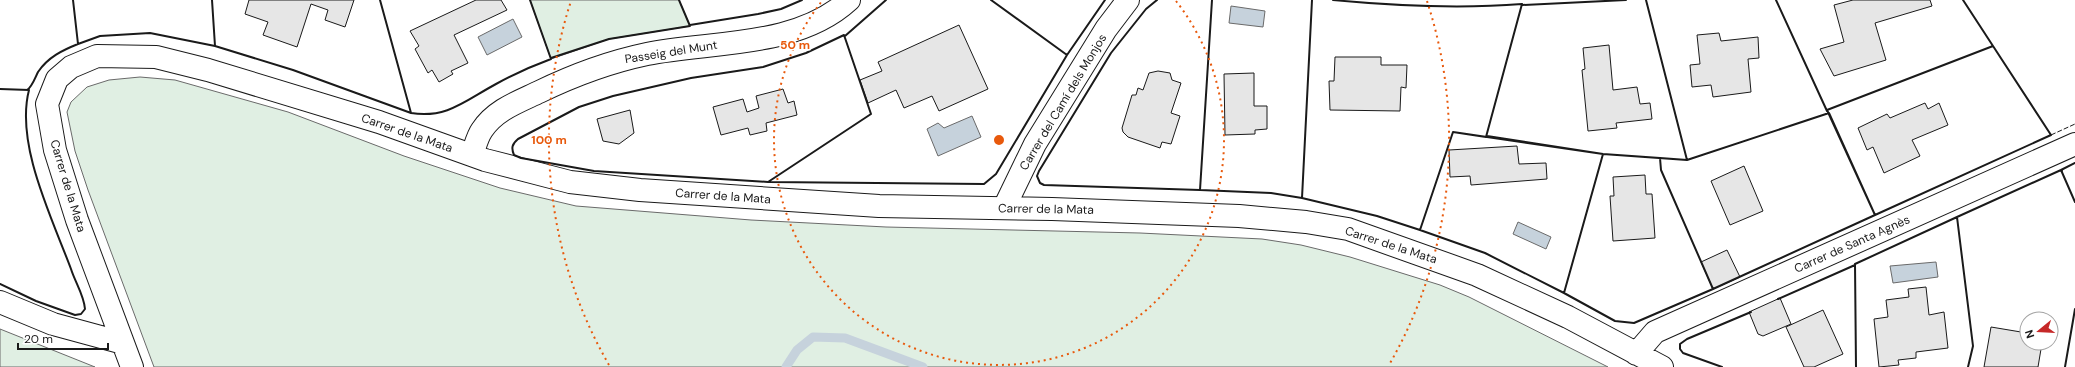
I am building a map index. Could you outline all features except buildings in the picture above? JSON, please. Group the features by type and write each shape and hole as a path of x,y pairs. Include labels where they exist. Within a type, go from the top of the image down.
{"street":[{"name":"Passeig del Munt","path":"472,155 482,130 499,111 573,76 605,64 648,54 710,47 810,26 849,0"},
{"name":"Carrer del Camí dels Monjos","path":"1004,208 1035,144 1106,29 1128,0"},
{"name":"Carrer de la Mata","path":"123,343 78,220 55,150 47,104 57,79 71,67 97,56 156,57 208,70 364,117 472,155 570,182 640,190 880,206 1004,208 1239,216 1306,222 1348,229 1477,275 1568,317 1662,367"},
{"name":"Carrer de Santa Agnès","path":"1636,354 1655,332 2075,144"},
{"path":"0,302 54,324 123,343 132,367"}],"green space":[{"path":"530,0 679,0 690,26 609,39 551,59"},
{"path":"140,77 175,80 288,112 404,156 500,188 576,206 751,220 886,227 1140,233 1262,239 1301,245 1350,257 1440,285 1469,297 1608,367 154,367 88,190 75,151 67,112 71,102 87,87 109,80"},
{"path":"0,329 95,367 0,367"}],"shaded area":[{"path":"1231,6 1265,11 1263,27 1229,23"},
{"path":"513,19 522,37 487,55 478,37"},
{"path":"972,116 981,137 938,156 927,129 938,123 944,128"},
{"path":"1518,222 1551,237 1546,249 1513,234"},
{"path":"1936,262 1938,277 1893,283 1890,266"}],"waterway":[{"path":"786,367 797,350 813,337 845,338 923,367"}],"fence":[{"path":"2051,135 2075,124"}],"wall":[{"path":"73,0 78,44 100,36 150,33 215,46"},
{"path":"212,0 215,46 293,70 411,113 380,0"},
{"path":"411,113 424,114 446,111 530,67 551,59 530,0"},
{"path":"551,58 609,39 690,26 679,0"},
{"path":"690,25 781,9 802,0"},
{"path":"845,36 886,0"},
{"path":"769,182 984,184 996,174 1067,55 991,0"},
{"path":"1066,54 1067,55 1105,0"},
{"path":"1157,0 1146,9 1111,53 1039,171 1037,176 1040,183 1044,185 1200,190 1212,0"},
{"path":"1312,0 1302,198 1377,216 1420,230 1453,132 1486,137 1522,4 1498,6 1428,6 1333,0"},
{"path":"1522,5 1626,0"},
{"path":"1487,136 1603,154 1687,160 1646,0"},
{"path":"1776,0 1827,111"},
{"path":"1963,0 1992,46"},
{"path":"844,35 871,114 768,182 594,171 521,158 513,153 512,148 518,139 579,107 613,96 691,78 763,67 806,53 844,35"},
{"path":"27,90 32,85 38,72 46,62 61,52 78,44"},
{"path":"1993,46 2051,135 1875,215 1827,110 1993,46"},
{"path":"0,89 29,90 26,111 27,134 31,157 46,204 81,294 85,309 81,314 75,315 36,301 0,284"},
{"path":"1829,113 1875,215 1713,289 1661,170 1660,158 1687,160 1829,113"},
{"path":"1453,132 1603,154 1564,293 1485,253 1420,230 1453,132"},
{"path":"1603,154 1660,158 1661,170 1713,289 1634,323 1615,321 1564,293 1603,154"},
{"path":"2062,171 2061,170 2075,163"},
{"path":"1957,219 1957,217 2061,170 2075,202"},
{"path":"1200,190 1271,193 1302,198"},
{"path":"1856,367 1855,264 1957,217 1973,346 1968,367"},
{"path":"1778,299 1855,265"},
{"path":"2065,367 2075,309"},
{"path":"1722,367 1683,353 1680,349 1680,344 1687,339 1751,312"}]}
